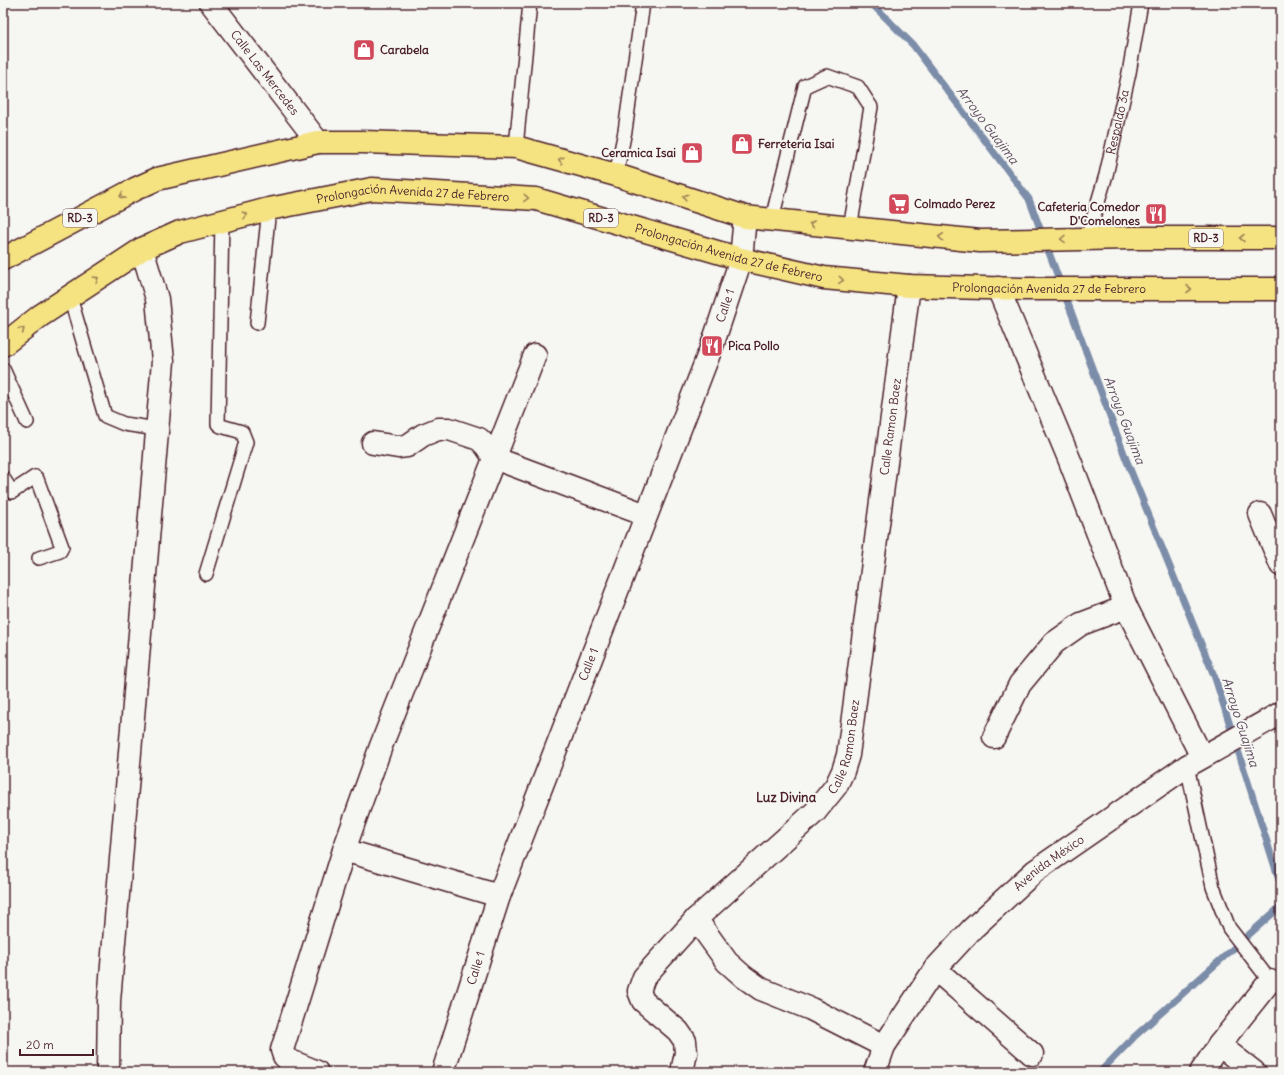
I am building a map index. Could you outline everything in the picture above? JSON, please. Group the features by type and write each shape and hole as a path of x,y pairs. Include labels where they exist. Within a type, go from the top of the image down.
{"main road":[{"name":"RD-3","path":"3,259 128,192 157,179 318,142 516,147 616,175 745,217 980,241 1130,238 1281,238"},
{"name":"Prolongación Avenida 27 de Febrero","path":"3,345 40,316 142,249 180,232 269,209 372,189 536,199 741,259 824,278 909,286 1022,289 1281,290"}],"street":[{"name":"Calle Las Mercedes","path":"211,3 318,142"},
{"name":"Calle 1","path":"443,1072 499,896 712,346 741,259 745,217"},
{"path":"108,1072 109,1001 163,361 157,299 142,249"},
{"name":"Calle Ramon Baez","path":"682,1072 686,1053 685,1041 678,1030 643,1001 639,991 644,977 696,919 815,812 836,786 848,755 909,286"},
{"path":"998,288 1070,461 1126,607 1195,762"},
{"path":"318,1072 288,1060 284,1056 282,1050 344,850 381,746 535,355"},
{"path":"373,443 398,447 407,446 423,435 438,429 450,429 479,439 494,458 646,515"},
{"path":"1260,514 1281,565"},
{"path":"994,737 1020,684 1054,643 1081,624 1126,607"},
{"name":"Avenida México","path":"875,1072 884,1046 935,969 972,929 1035,871 1195,762 1281,713"},
{"path":"344,850 499,896"},
{"path":"696,919 727,962 761,989 811,1009 884,1046"},
{"path":"935,969 1032,1054"},
{"path":"1201,1072 1270,981"},
{"path":"1220,1045 1254,1072"}],"lane":[{"path":"516,147 530,3"},
{"path":"616,175 625,131 643,3"},
{"name":"Respaldo 3a","path":"1087,239 1106,176 1128,80 1141,3"},
{"path":"772,219 804,86 827,76 858,87 871,107 850,228"},
{"path":"257,323 269,209"},
{"path":"206,574 246,442 242,432 229,429 218,424 222,220"},
{"path":"70,297 105,416 111,420 124,424 157,429"},
{"path":"3,369 26,422"},
{"path":"3,478 12,492 31,479 35,477 37,478 62,547 60,550 39,558"},
{"path":"1195,762 1213,887 1229,928 1270,981"}],"waterway":[{"name":"Arroyo Guajima","path":"871,3 913,45 1029,199 1126,459 1215,678 1281,886"},
{"path":"1100,1072 1134,1037 1281,906"}],"place":[{"name":"Carabela","path":"364,50"},
{"name":"Ferreteria Isai","path":"742,144"},
{"name":"Ceramica Isai","path":"692,153"},
{"name":"Colmado Perez","path":"899,204"},
{"name":"Cafeteria Comedor D'Comelones","path":"1156,214"},
{"name":"Pica Pollo","path":"712,346"}],"district":[{"name":"Luz Divina","path":"786,797"}]}
